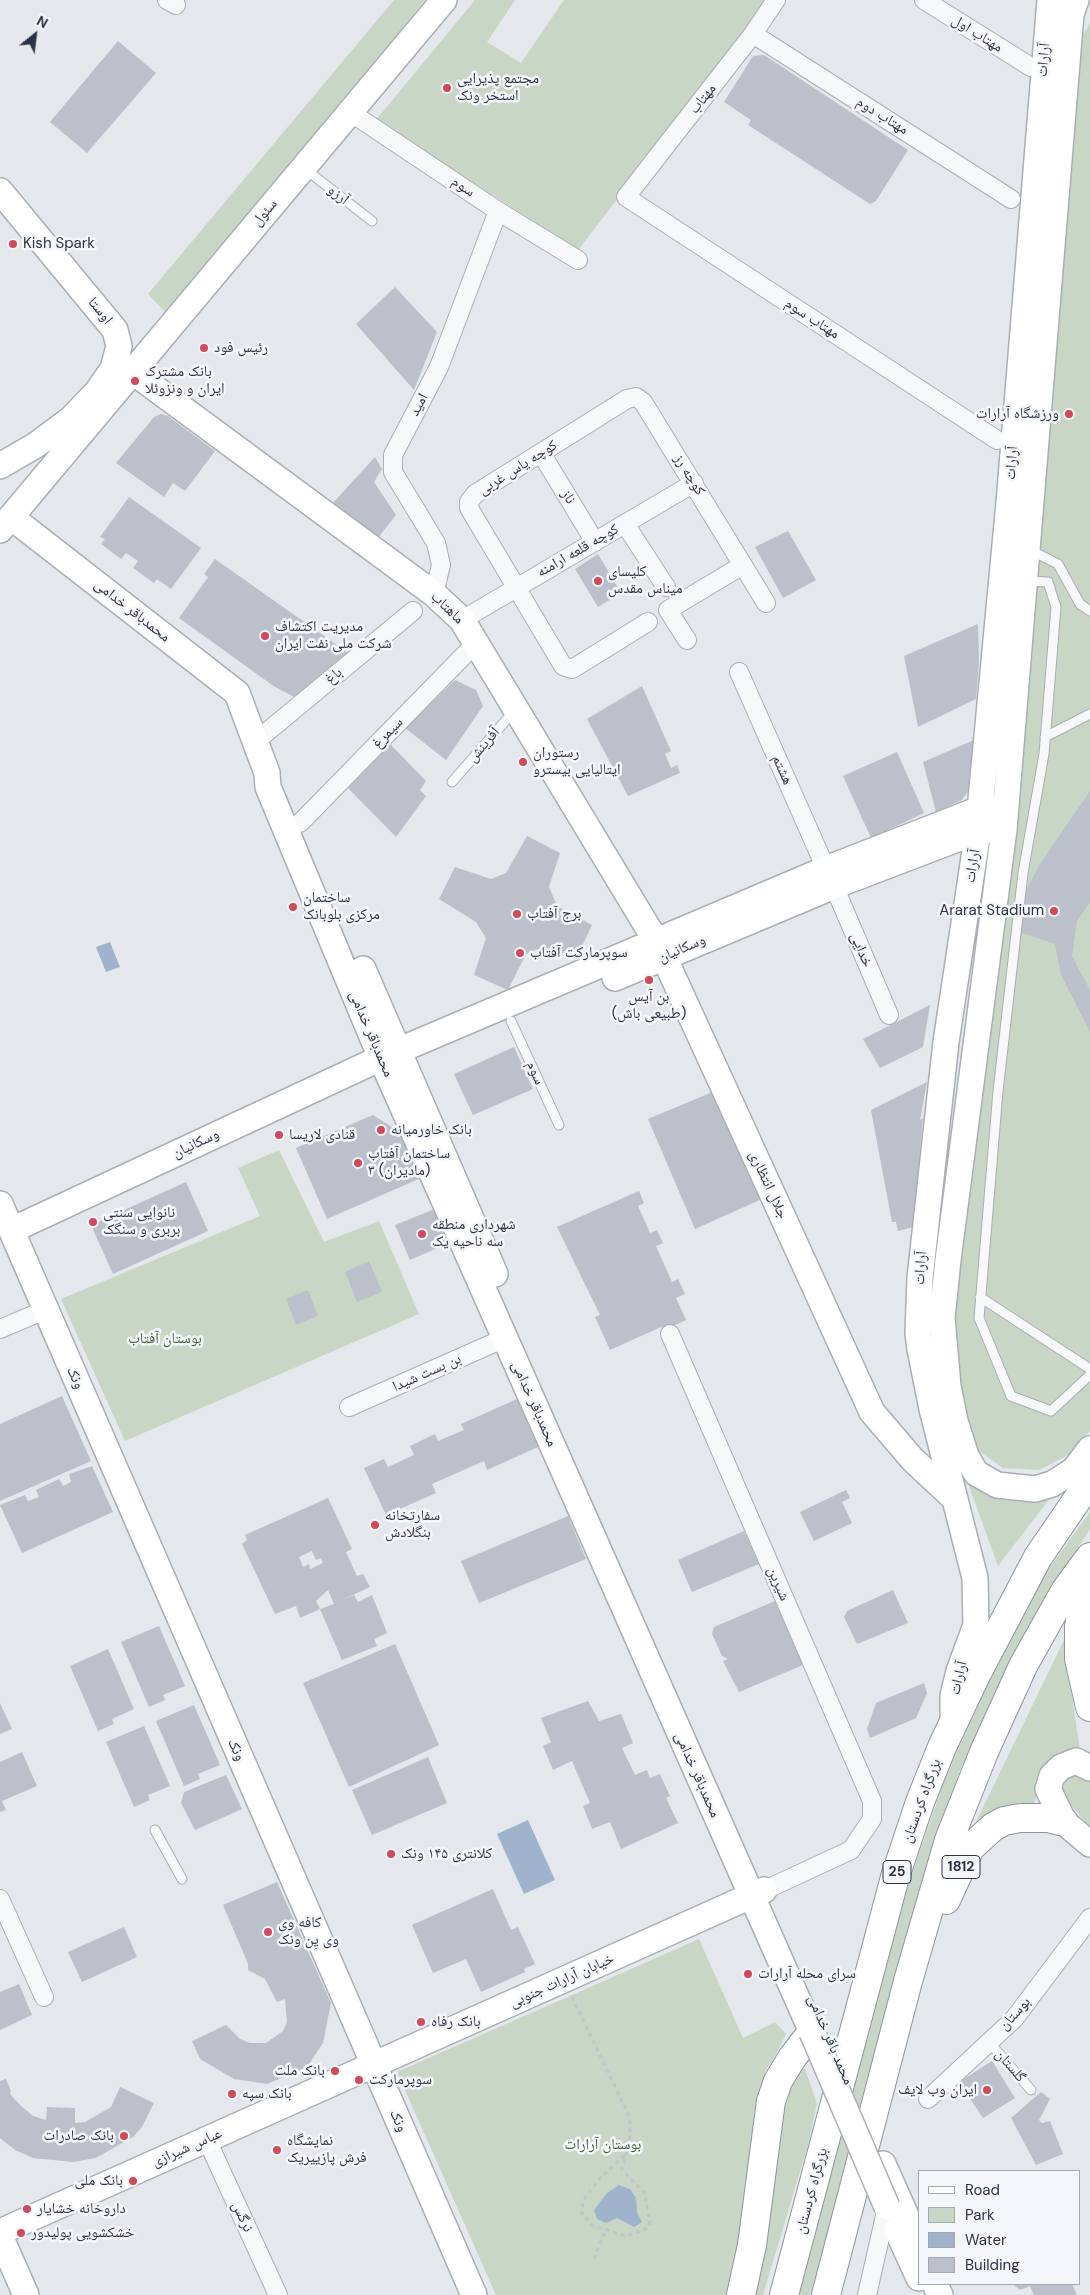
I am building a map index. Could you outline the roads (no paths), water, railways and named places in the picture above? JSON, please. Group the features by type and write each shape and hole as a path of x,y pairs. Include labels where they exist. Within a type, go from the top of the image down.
{"highway":[{"name":"بزرگراه کردستان","path":"784,2295 896,1877 920,1802 953,1722 1038,1557 1090,1481"},
{"path":"826,2295 908,1981 949,1840 984,1752 1023,1666 1065,1591 1090,1557"},
{"path":"1090,1586 1082,1610 1079,1627 1079,1659 1090,1707"},
{"name":"1812","path":"908,1981 970,1848 982,1836 1004,1821 1020,1818 1048,1818 1064,1822"},
{"path":"740,2295 752,2245 771,2101 778,2081 792,2058 823,2041"}],"main road":[{"name":"سئول","path":"4,525 444,0"},
{"name":"آرارات","path":"1050,0 1021,560 1004,818 942,1318 948,1386 966,1456 976,1473 997,1485 1035,1489 1052,1484 1074,1470 1090,1449"},
{"name":"آرارات","path":"953,1722 953,1696 959,1670 976,1625 977,1606 975,1578 932,1409 918,1334 922,1253 946,1042 979,820 1021,560 1071,14 1076,0"},
{"name":"اوستا","path":"0,191 116,330 119,346 113,369 97,392 71,419 36,445 0,466"},
{"name":"ماهتاب","path":"133,372 434,594 462,620 660,949"},
{"name":"سئول","path":"0,482 86,426"},
{"name":"محمدباقر خدامی","path":"4,525 243,713 256,741 267,773 268,787 362,989 823,2041"},
{"name":"محمدباقر خدامی","path":"267,773 281,784 300,823 362,989"},
{"path":"393,1062 830,877 979,820 1004,818"},
{"name":"وسکانیان","path":"12,1230 393,1062 512,1021 660,949"},
{"name":"جلال انتظاری","path":"660,949 872,1412 913,1460 955,1499"},
{"name":"ونک","path":"0,1204 474,2295"},
{"name":"محمدباقر خدامی","path":"479,1258 505,1338 758,1893"},
{"path":"1090,1768 1076,1761 1061,1767 1052,1776 1048,1789 1064,1822 1090,1844"},
{"name":"خیابان آرارات جنوبی","path":"374,2065 758,1893"},
{"name":"محمد باقر خدامی","path":"823,2041 883,2164 918,2243"},
{"name":"محمد باقر خدامی","path":"823,2041 887,2207"},
{"name":"عباس شیرازی","path":"0,2232 374,2065"},
{"path":"887,2207 918,2276"},
{"path":"0,2236 18,2289"}],"street":[{"name":"مهتاب","path":"626,197 754,34 776,0"},
{"name":"مهتاب اول","path":"924,0 1031,67"},
{"name":"مهتاب دوم","path":"754,34 1011,198"},
{"name":"سوم","path":"350,112 498,210 578,260"},
{"name":"مهتاب سوم","path":"626,197 997,440"},
{"name":"امید","path":"434,594 441,565 436,543 393,472 393,456 439,367 498,210"},
{"name":"کوچه رز","path":"627,400 636,397 643,402 766,603"},
{"name":"کوچه یاس غربی","path":"516,587 469,508 469,502 475,494 627,400"},
{"name":"ناز","path":"541,453 595,542"},
{"name":"کوچه قلعه ارامنه","path":"462,620 694,483"},
{"path":"625,524 666,587"},
{"path":"687,640 668,610 743,565"},
{"path":"516,587 560,661 567,669 577,666 648,622"},
{"name":"باغ","path":"256,741 413,611"},
{"name":"سیمرغ","path":"300,823 476,643"},
{"name":"هشتم","path":"739,672 830,877"},
{"name":"خدایی","path":"830,877 889,1015"},
{"path":"0,1329 45,1310"},
{"name":"شیرین","path":"670,1334 872,1801 872,1819 851,1850 758,1893"},
{"name":"بن بست شیدا","path":"349,1407 505,1338"},
{"path":"1,1904 44,1998"},
{"name":"بوستان","path":"928,2099 1014,2019 1090,1918"},
{"name":"نرگس","path":"207,2140 278,2295"},
{"path":"867,2295 887,2207"}],"lane":[{"name":"آرزو","path":"303,168 372,221"},
{"path":"1021,560 1058,564 1080,604 1090,611"},
{"path":"1021,560 1048,582 1056,607 1040,786 1023,873 999,1081 979,1318 1011,1396 1051,1411 1090,1375"},
{"name":"آفرینش","path":"452,782 515,709"},
{"path":"1045,737 1090,714"},
{"name":"سوم","path":"512,1021 559,1125"},
{"path":"980,1297 1090,1369"},
{"path":"155,1830 182,1879"},
{"name":"گلستان","path":"989,2042 1031,2090"}],"water":[{"path":"110,942 120,967 106,972 96,947"},
{"path":"528,1820 555,1880 524,1894 497,1834"},
{"path":"619,2185 630,2189 636,2198 637,2212 642,2222 634,2227 617,2218 606,2223 597,2219 594,2210 607,2193"}],"place":[{"name":"مجتمع پذیرایی استخر ونک","path":"447,88"},
{"name":"Kish Spark","path":"13,244"},
{"name":"رئیس فود","path":"204,348"},
{"name":"بانک مشترک ایران و ونزوئلا","path":"135,381"},
{"name":"ورزشگاه آرارات","path":"1069,414"},
{"name":"کلیسای میناس مقدس","path":"598,581"},
{"name":"مدیریت اکتشاف شرکت ملی نفت ایران","path":"265,636"},
{"name":"رستوران ایتالیایی بیسترو","path":"523,762"},
{"name":"ساختمان مرکزی بلوبانک","path":"293,907"},
{"name":"Ararat Stadium","path":"1054,911"},
{"name":"برج آفتاب","path":"517,914"},
{"name":"سوپرمارکت آفتاب","path":"520,953"},
{"name":"بن آیس (طبیعی باش)","path":"649,980"},
{"name":"بانک خاورمیانه","path":"381,1130"},
{"name":"قنادی لاریسا","path":"279,1135"},
{"name":"ساختمان آفتاب ۳ (مادیران)","path":"358,1163"},
{"name":"نانوایی سنتی بربری و سنگک","path":"93,1222"},
{"name":"شهرداری منطقه سه ناحیه یک","path":"422,1234"},
{"name":"سفارتخانه بنگلادش","path":"375,1525"},
{"name":"کلانتری ۱۴۵ ونک","path":"391,1854"},
{"name":"کافه وی‌ وی‌ یِن ونک","path":"268,1932"},
{"name":"سرای محله آرارات","path":"748,1974"},
{"name":"بانک رفاه","path":"421,2022"},
{"name":"بانک ملت","path":"335,2071"},
{"name":"سوپرمارکت","path":"359,2080"},
{"name":"ایران وب لایف","path":"987,2090"},
{"name":"بانک سپه","path":"232,2094"},
{"name":"بانک صادرات","path":"124,2136"},
{"name":"نمایشگاه فرش پازییریک","path":"277,2150"},
{"name":"بانک ملی","path":"133,2181"},
{"name":"داروخانه خشایار","path":"27,2209"},
{"name":"خشکشویی پولیدور","path":"21,2233"}],"park label":[{"name":"بوستان آفتاب","path":"165,1339"},
{"name":"بوستان آرارات","path":"603,2145"}]}
